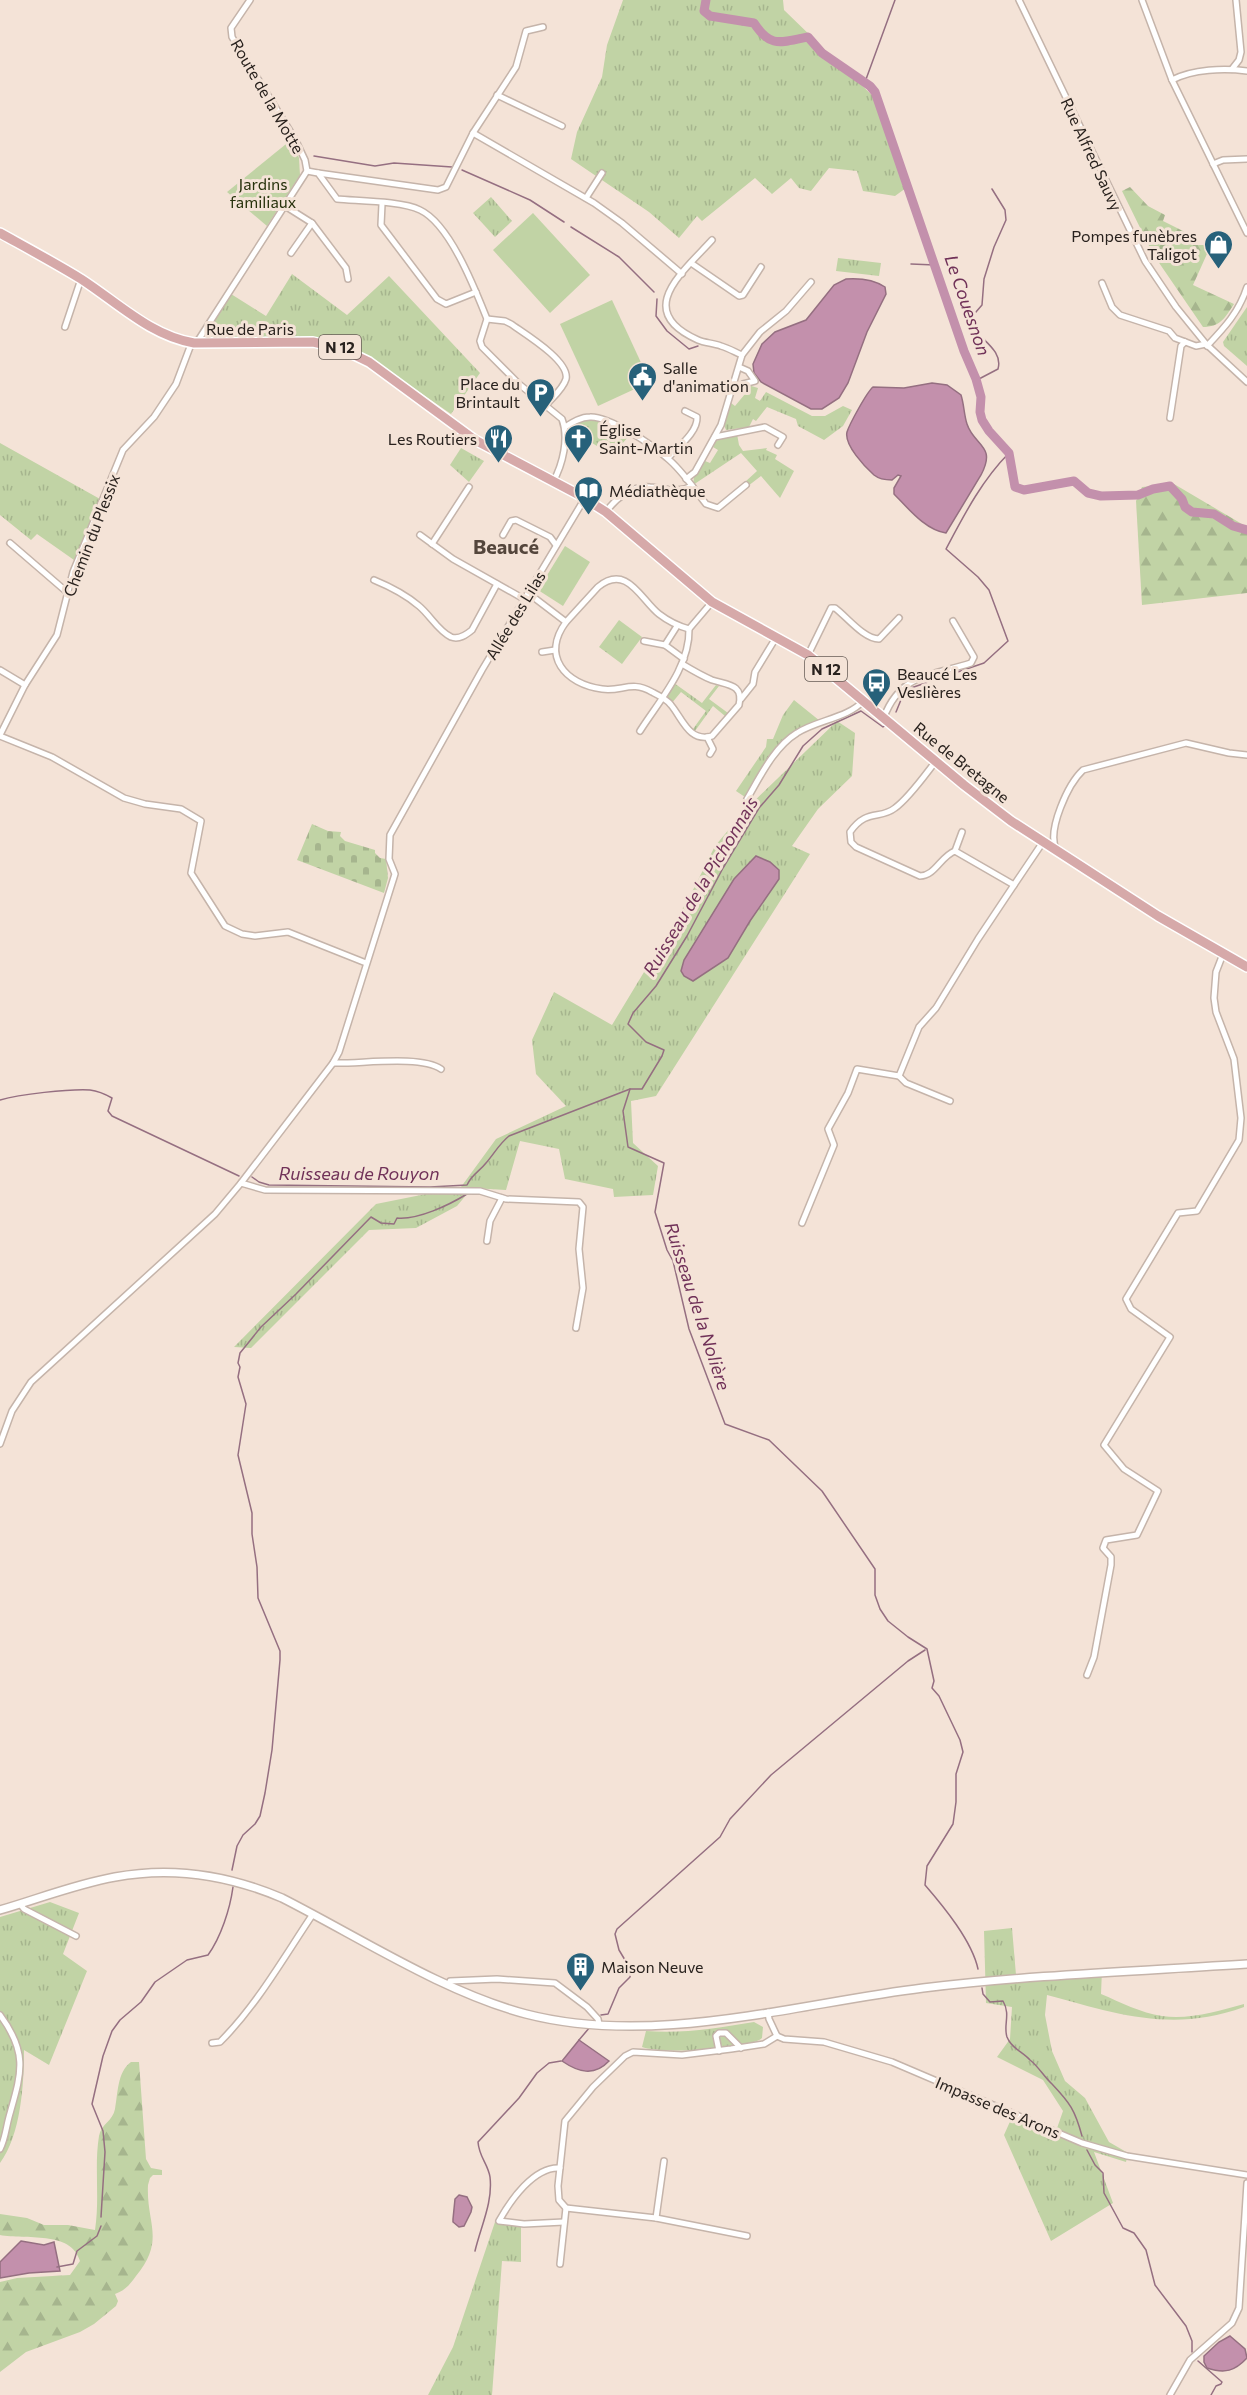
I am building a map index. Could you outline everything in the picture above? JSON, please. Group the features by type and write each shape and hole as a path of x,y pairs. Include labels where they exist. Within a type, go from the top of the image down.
{"main road":[{"name":"N 12","path":"0,233 81,279"},
{"name":"Rue de Paris","path":"81,279 161,334 194,343 313,342 340,348 385,372 475,440 585,498"},
{"name":"Rue de Bretagne","path":"585,498 606,512 712,602 808,655 936,761 1042,842 1247,967"}],"street":[{"name":"Route de la Motte","path":"194,343 307,171 305,160 293,137 231,37 231,28 250,0"},
{"name":"Rue Alfred Sauvy","path":"1019,0 1136,245 1159,285 1206,345 1247,382"},
{"path":"1142,0 1172,80 1247,233"},
{"path":"1232,69 1239,60 1241,52 1236,0"},
{"path":"307,171 438,190 446,187 473,133 520,58 526,31 543,27"},
{"path":"1172,80 1193,74 1232,69 1247,71"},
{"path":"497,95 562,126"},
{"path":"473,133 586,198 622,223 682,274"},
{"path":"1213,164 1223,160 1247,159"},
{"path":"318,173 337,199 419,209 435,219 459,257 487,319 480,341 482,347 519,384 557,413 564,427 562,457 553,482"},
{"path":"586,198 602,173"},
{"path":"382,204 381,225 437,299 446,304 476,292"},
{"path":"285,206 312,223 346,268 348,279"},
{"path":"291,253 312,223"},
{"path":"712,240 668,290 666,312 670,321 679,329 699,341 721,346 742,355"},
{"path":"691,263 739,296 743,295 761,267"},
{"path":"65,327 81,279"},
{"path":"686,479 695,472 715,437 733,391 742,355 760,332 786,311 811,282"},
{"path":"1102,283 1112,307 1120,315 1169,331 1175,338 1196,346 1206,345 1229,324 1242,302 1247,287"},
{"path":"487,319 512,324 557,358 566,372 562,387 546,405"},
{"path":"1170,418 1181,346 1185,342"},
{"name":"Chemin du Plessix","path":"0,735 25,685 57,635 73,572 123,450 154,417 176,384 190,347 194,343"},
{"path":"733,391 743,384 755,381 748,371 740,367"},
{"path":"668,458 698,422 697,417 685,411"},
{"path":"564,427 578,419 591,416 601,418 621,428 668,458 706,504 718,508 746,485"},
{"path":"715,437 765,427 783,437 778,445"},
{"path":"606,512 614,501 640,487 648,486 677,491 692,486"},
{"path":"432,544 470,487"},
{"name":"Allée des Lilas","path":"0,1444 12,1411 31,1382 206,1223 241,1184 333,1063 339,1053 395,874 389,859 390,835 482,670 585,498"},
{"path":"503,535 511,521 516,520 550,537 556,545"},
{"path":"420,535 453,559 497,584 526,596 566,622"},
{"path":"10,543 68,593"},
{"path":"374,580 402,592 422,608 442,631 451,637 459,638 466,636 472,630 497,584"},
{"path":"689,629 677,626 649,605 637,588 616,580 603,583 598,587 566,622 556,635 555,650 561,668 573,679 605,690 628,685 638,686 671,704 687,729 694,734 707,737 716,734 739,705 753,684 755,672 777,636"},
{"path":"640,731 683,662 689,646 689,629 712,602"},
{"path":"808,655 831,608 835,608 875,639 879,639 899,618"},
{"path":"884,717 903,686 971,663 974,657 953,621"},
{"path":"665,645 677,626"},
{"path":"644,641 665,645 683,662 704,676 734,685 741,699"},
{"path":"542,652 555,650"},
{"path":"0,670 25,685"},
{"path":"747,799 772,758 791,737 801,730 856,707 864,700"},
{"path":"0,735 52,757 124,798 145,804 181,809 201,821 191,873 225,926 242,934 255,936 288,932 366,963"},
{"path":"707,737 713,749 710,754"},
{"path":"1059,853 1053,842 1055,823 1068,791 1083,770 1186,743 1247,755"},
{"path":"936,761 894,809 867,816 858,823 850,836 851,842 856,847 920,876 929,874 946,856 955,851 962,832"},
{"path":"899,1076 919,1027 936,1008 972,947 1042,842"},
{"path":"955,851 1014,885"},
{"path":"1087,1676 1094,1657 1111,1565 1111,1557 1103,1548 1106,1540 1137,1535 1158,1491 1124,1469 1104,1444 1170,1337 1131,1309 1126,1299 1178,1213 1197,1211 1239,1140 1241,1118 1234,1059 1216,1012 1214,998 1216,972 1223,954"},
{"path":"333,1063 417,1061 432,1063 441,1069"},
{"path":"802,1223 834,1145 828,1129 848,1093 857,1069 899,1076 906,1083 950,1101"},
{"path":"241,1184 265,1190 480,1191 502,1198 579,1202 583,1205 579,1249 583,1288 576,1328"},
{"path":"487,1241 492,1217 502,1198"},
{"path":"0,1910 114,1877 161,1872 196,1874 232,1880 261,1889 482,2000 528,2014 599,2024 685,2024 879,1994 970,1983 1247,1964"},
{"path":"20,1904 24,1909 76,1936"},
{"path":"212,2043 220,2042 240,2018 274,1973 313,1914"},
{"path":"449,1985 450,1981 474,1979 555,1983 587,2007 598,2019 599,2024"},
{"path":"747,2236 656,2218 566,2208 559,2200 560,2168 565,2121 592,2087 626,2055 633,2052 665,2055 719,2051 764,2044 777,2036 768,2012"},
{"path":"0,2015 20,2051 20,2078 0,2149"},
{"path":"719,2051 716,2036 719,2033 726,2033 741,2048"},
{"name":"Impasse des Arons","path":"777,2036 784,2039 824,2042 892,2062 1082,2143 1126,2156 1246,2175"},
{"path":"656,2218 663,2161"},
{"path":"560,2168 552,2167 523,2186 499,2221 524,2224 564,2222"},
{"path":"1170,2395 1190,2360 1232,2323 1239,2308 1246,2175"},
{"path":"560,2264 566,2208"}],"green space":[{"path":"623,0 783,0 784,10 880,103 906,188 895,196 863,191 857,171 829,168 811,191 799,188 791,178 772,194 755,178 702,221 697,216 679,238 649,212 571,159 577,132 602,77 607,45"},
{"name":"Jardins familiaux","path":"291,140 299,158 300,175 267,226 227,192"},
{"path":"1130,187 1148,206 1165,215 1163,221 1195,237 1192,245 1211,245 1193,285 1234,304 1218,323 1203,327 1153,254 1122,191"},
{"path":"491,197 512,221 495,237 473,213"},
{"path":"533,213 590,275 550,313 493,250"},
{"path":"838,258 881,263 879,276 836,271"},
{"path":"292,274 347,315 389,276 480,373 451,414 376,362 341,344 212,339 206,335 231,294 266,316"},
{"path":"612,300 650,382 598,406 560,324"},
{"path":"1247,307 1247,366 1224,346 1223,342"},
{"path":"748,385 758,388 755,398 760,401 766,392 812,416 825,416 843,406 852,410 843,426 824,440 798,426 796,419 767,407 756,421 753,419 749,427 726,430 724,425 731,403 735,406 750,388"},
{"path":"587,419 603,422 629,436 610,453 605,452 609,444 604,442 600,448 572,430 578,422"},
{"path":"737,434 743,451 767,448 766,450 777,455 775,459 794,471 780,498 761,476 748,486 745,482 757,471 741,453 693,485 694,477 705,461 710,463 718,450 713,447 716,441"},
{"path":"0,443 100,499 74,560 37,534 31,540 0,515"},
{"path":"461,448 484,461 469,482 450,465"},
{"path":"1174,484 1247,527 1247,593 1142,605 1136,501 1142,487"},
{"path":"565,546 590,562 563,606 538,590"},
{"path":"619,620 642,637 622,664 599,647"},
{"path":"674,683 702,703 716,685 719,686 709,699 728,713 725,716 713,706 695,731 693,729 706,711 681,692 671,704 667,696"},
{"path":"794,700 820,721 800,729 765,765 745,797 736,791 766,747 767,739 773,739 783,715"},
{"path":"837,721 855,733 852,776 818,809 792,846 810,854 656,1096 631,1101 633,1143 658,1166 653,1195 614,1197 613,1189 565,1179 559,1149 520,1141 506,1190 472,1188 457,1206 416,1228 369,1230 251,1348 234,1347 376,1204 461,1187 496,1139 566,1106 536,1074 532,1040 554,992 612,1025 690,896 715,846 746,809"},
{"path":"312,824 328,831 341,832 340,836 345,841 375,850 380,858 386,859 388,878 384,893 297,860"},
{"path":"50,1902 79,1913 63,1954 87,1971 49,2065 24,2050 22,2093 17,2124 7,2152 0,2163 0,1917"},
{"path":"1012,1928 1016,1975 1102,1970 1101,1994 1154,2015 1193,2016 1244,2004 1244,2007 1218,2015 1169,2020 1121,2014 1047,1995 1045,2015 1052,2051 1065,2081 1085,2098 1109,2142 1128,2153 1126,2162 1094,2152 1113,2203 1051,2241 1004,2135 1012,2117 1055,2134 1063,2111 1043,2080 997,2057 1010,2039 1012,2007 986,2003 984,1931"},
{"path":"754,2022 763,2027 762,2038 754,2042 704,2050 666,2050 642,2047 646,2031 687,2031"},
{"path":"131,2062 139,2062 146,2159 151,2168 162,2170 162,2175 153,2175 148,2185 152,2231 150,2252 132,2282 115,2294 118,2301 116,2306 94,2324 80,2332 26,2352 0,2372 0,2282 17,2278 70,2275 80,2261 75,2251 57,2240 0,2235 0,2214 27,2218 44,2225 68,2225 95,2230 99,2136 102,2128 114,2113 123,2071"},
{"path":"495,2222 521,2226 521,2262 502,2261 492,2395 428,2395 453,2347"}],"shaded area":[{"path":"846,279 876,282 885,287 886,294 867,332 848,383 839,398 822,409 811,409 761,382 754,373 753,364 762,344 775,332 806,320 834,285"},
{"path":"932,383 947,385 961,395 967,424 983,446 987,457 981,475 946,533 924,523 894,494 894,488 901,476 898,475 889,480 874,475 856,455 847,437 855,415 873,387 904,388"},
{"path":"756,856 770,862 779,870 779,879 728,958 693,981 684,976 681,971 684,960 734,879"},
{"path":"579,2040 609,2061 598,2069 586,2071 574,2068 562,2061"},
{"path":"459,2195 467,2197 472,2207 464,2226 459,2227 453,2219 455,2199"},
{"path":"21,2241 44,2245 54,2242 60,2271 0,2278 0,2262"},
{"path":"1230,2336 1245,2349 1247,2358 1229,2370 1219,2371 1207,2368 1204,2356 1219,2342"}],"waterway":[{"name":"Le Couesnon","path":"706,0 704,11 710,16 754,23 771,40 784,42 808,37 822,53 870,86 875,92 964,351 976,379 981,397 982,420 1009,453 1015,487 1024,490 1074,481 1088,493 1101,496 1138,495 1170,486 1182,499 1185,507 1192,512 1214,514 1233,526 1247,530"},
{"path":"865,82 895,0"},
{"path":"314,156 375,166 394,163 452,167"},
{"path":"462,170 530,200 564,222"},
{"path":"977,380 998,369 999,362 993,349 969,320 982,305 984,279 994,247 1006,220 1005,210 992,189"},
{"path":"571,227 619,257 654,292"},
{"path":"911,264 935,265"},
{"path":"657,299 656,316 667,331 689,349 698,346"},
{"name":"Ruisseau de la Pichonnais","path":"896,712 905,690 984,663 1008,641 989,590 978,577 946,549 982,486 1009,453"},
{"name":"Ruisseau de la Pichonnais","path":"252,1177 269,1185 430,1187 467,1185 509,1136 630,1089 642,1089 664,1050 646,1042 628,1024 633,1013 656,986 687,936 723,868 759,808 779,785 803,746 822,729 861,711 883,727 886,725"},
{"name":"Ruisseau de la Nolière","path":"630,1089 623,1111 628,1147 664,1163 655,1212 667,1250 673,1261 689,1329 725,1424 769,1440 822,1491 875,1569 875,1595 880,1609 888,1621 927,1649 934,1681 932,1688 939,1696 960,1740 963,1752 956,1774 953,1824 927,1866 925,1885 964,1936 978,1969"},
{"name":"Ruisseau de Rouyon","path":"0,1100 57,1091 99,1092 112,1098 108,1111 112,1116 239,1176"},
{"name":"Ruisseau de la Pichonnais","path":"232,1870 237,1846 243,1835 260,1816 272,1750 280,1660 280,1651 258,1598 252,1513 238,1455 246,1404 238,1377 240,1353 261,1327 371,1217 381,1223 394,1224 397,1218 424,1214 467,1194"},
{"path":"601,2015 608,2014 619,1988 630,1977 631,1970 619,1950 615,1934 617,1929 720,1837 730,1819 771,1775 908,1661 925,1650"},
{"name":"Ruisseau de la Pichonnais","path":"101,2217 105,2152 103,2131 92,2104 103,2056 112,2031 120,2020 141,2002 155,1982 187,1960 208,1955 224,1922 233,1887"},
{"name":"Ruisseau de la Nolière","path":"982,1988 983,1994 990,2002 1003,2001 1009,2041 1036,2066 1068,2102 1082,2136"},
{"path":"579,2040 590,2027"},
{"path":"475,2251 490,2196 489,2172 478,2142 519,2098 537,2073 549,2063 561,2061"},
{"name":"Ruisseau de la Nolière","path":"1087,2150 1095,2165 1103,2173 1104,2193 1123,2228 1134,2233 1146,2250 1155,2285 1186,2326 1192,2341 1192,2352"},
{"name":"Ruisseau de la Pichonnais","path":"57,2267 73,2264 77,2251 97,2236 101,2226"},
{"name":"Ruisseau de la Nolière","path":"1198,2361 1222,2382 1216,2386 1211,2395"}],"place":[{"name":"Pompes funèbres Taligot","path":"1218,270"},
{"name":"Salle d'animation","path":"642,402"},
{"name":"Place du Brintault","path":"541,418"},
{"name":"Les Routiers","path":"498,464"},
{"name":"Église Saint-Martin","path":"578,464"},
{"name":"Médiathèque","path":"588,516"},
{"name":"Beaucé Les Veslières","path":"876,708"},
{"name":"Maison Neuve","path":"580,1992"}],"district":[{"name":"Beaucé","path":"506,546"}]}
